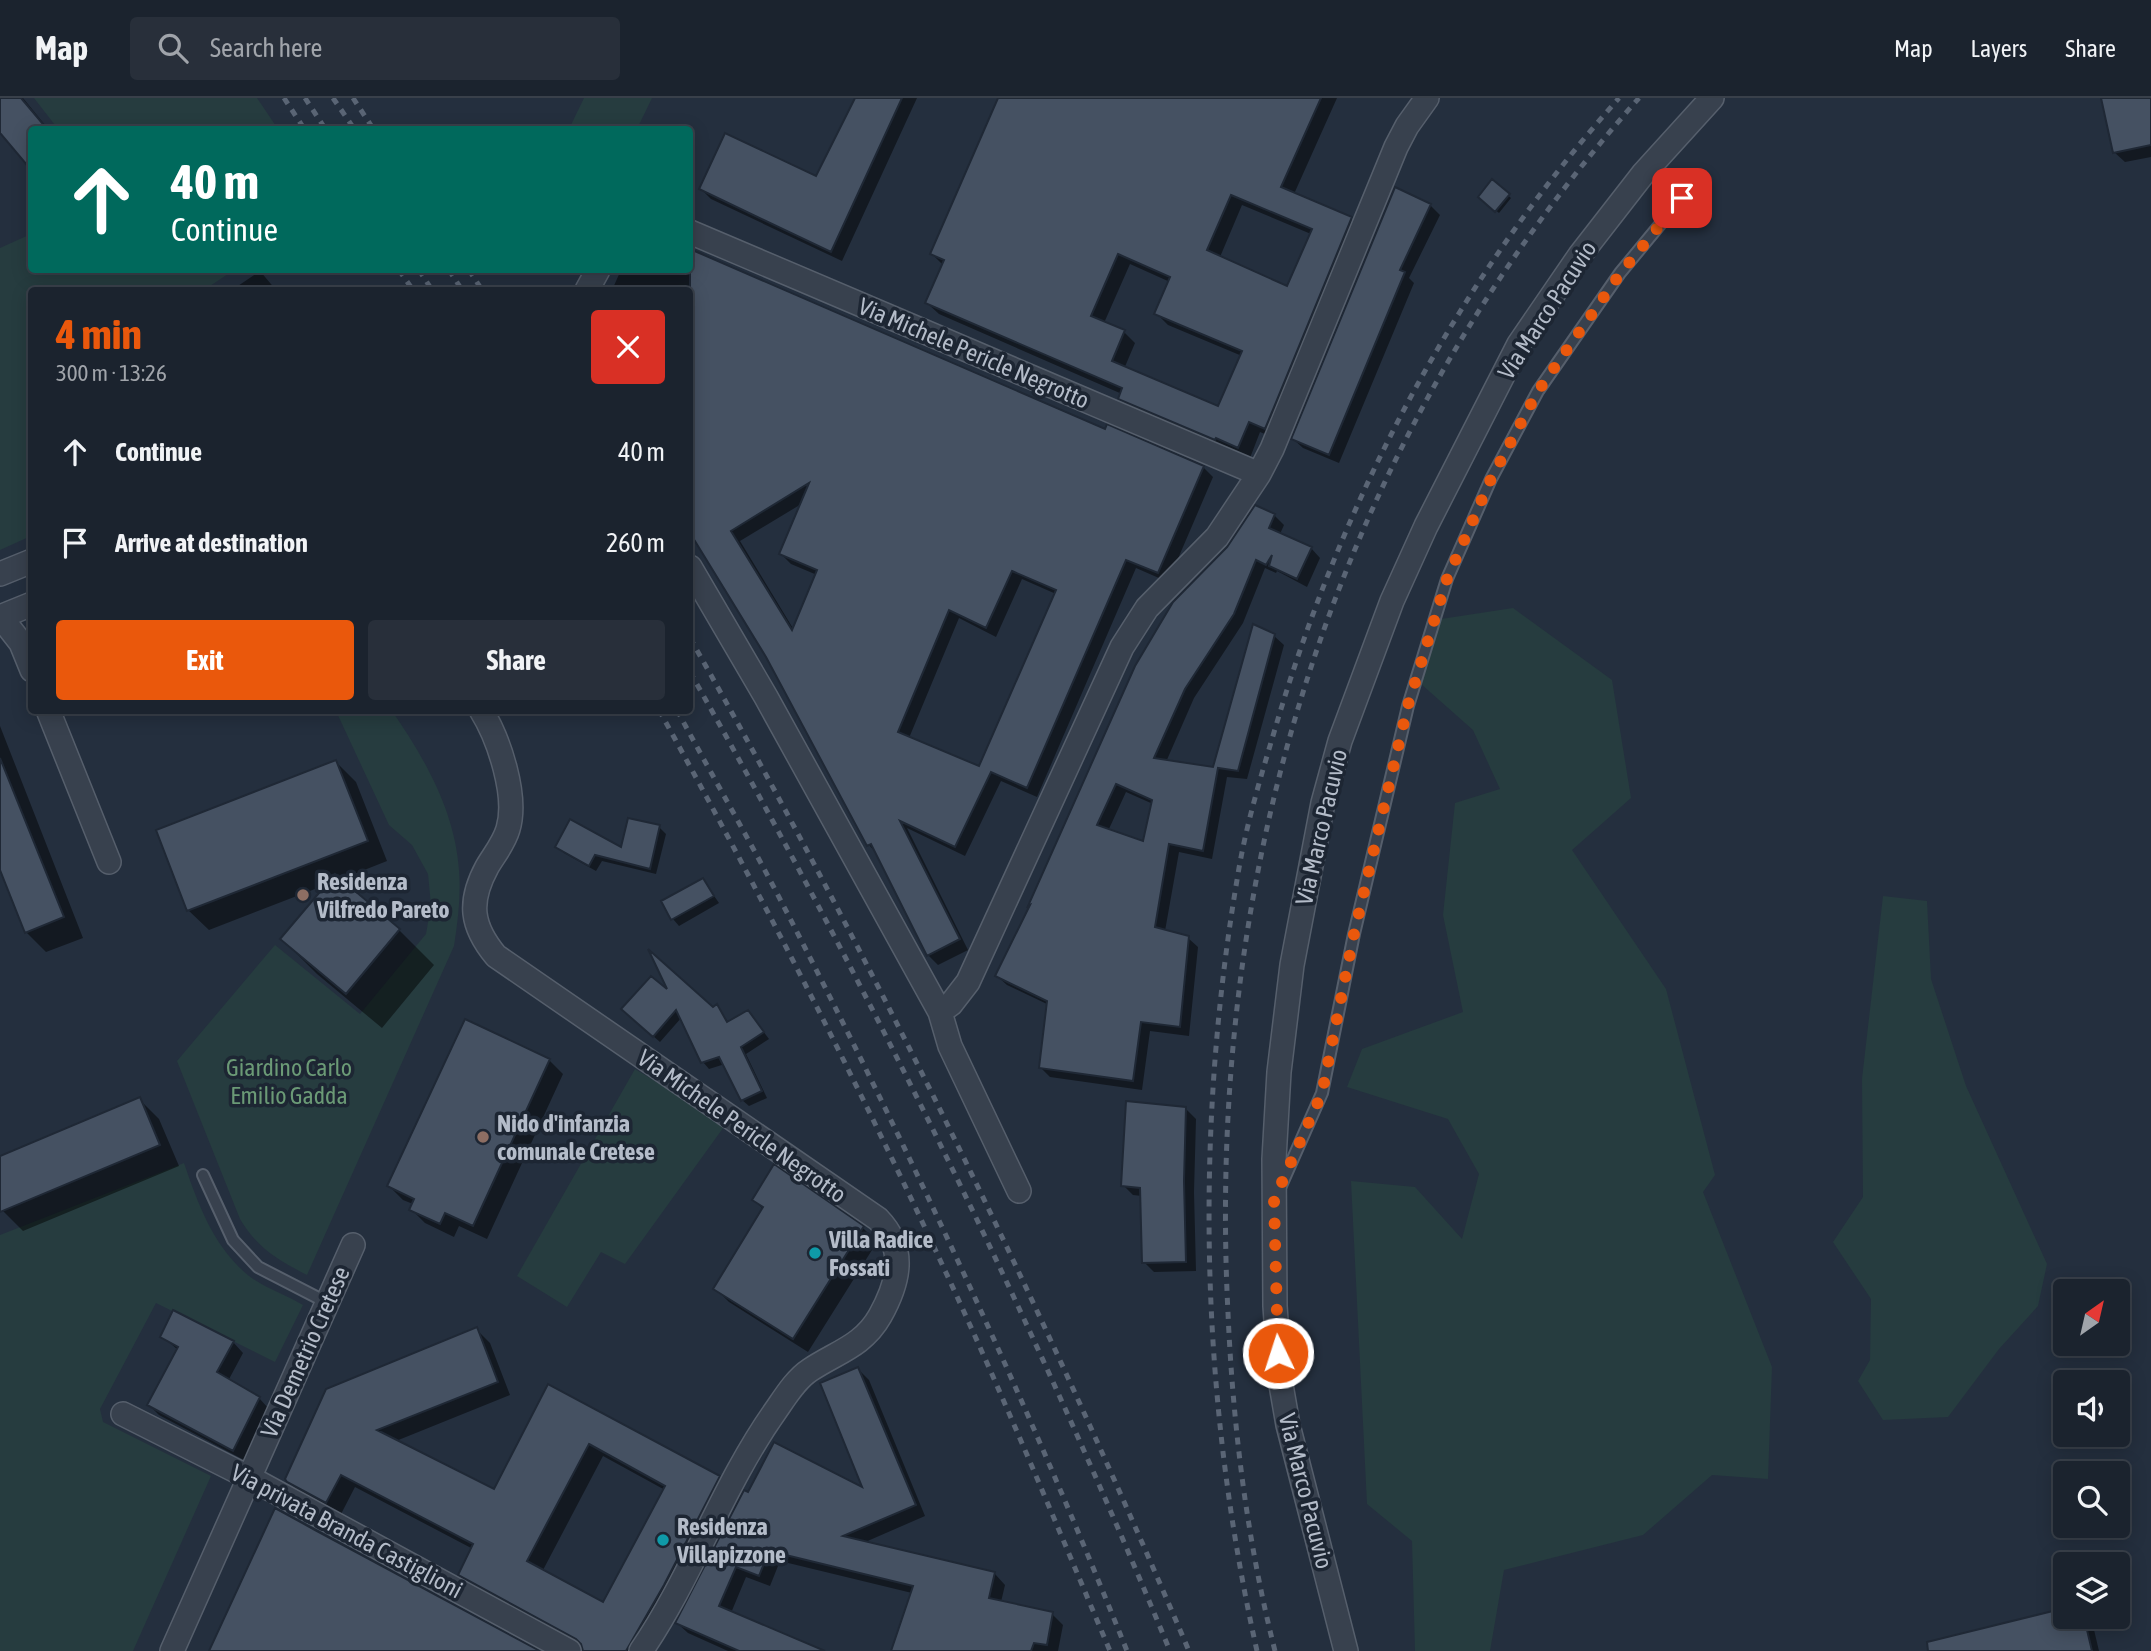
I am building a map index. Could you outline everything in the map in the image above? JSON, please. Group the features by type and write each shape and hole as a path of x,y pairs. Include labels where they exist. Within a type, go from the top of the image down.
{"street":[{"path":"940,1012 951,1004 968,982 1136,622 1217,537 1259,474 1272,449 1396,147 1427,98"},
{"name":"Via Marco Pacuvio","path":"1346,1651 1283,1401 1276,1331 1275,1130 1282,1039 1306,881 1323,803 1340,741 1392,601 1426,526 1519,344 1580,255 1643,174 1712,98"},
{"name":"Via Michele Pericle Negrotto","path":"693,233 1259,474"},
{"path":"0,574 28,563"},
{"path":"693,573 766,697 940,1012 950,1046 1019,1191"},
{"path":"28,606 0,617 21,643 28,660"},
{"path":"50,714 109,863"},
{"name":"Via Michele Pericle Negrotto","path":"483,714 503,757 509,794 508,828 474,899 475,921 484,942 496,956 878,1219 890,1231 897,1251 898,1271 880,1316 864,1338 808,1370 774,1412 730,1483 665,1616 641,1651"},
{"name":"Via Demetrio Cretese","path":"172,1651 353,1245"},
{"name":"Via privata Branda Castiglioni","path":"123,1414 250,1478 569,1651"}],"lane":[{"path":"1274,1200 1322,1093 1354,934 1408,705 1447,579 1491,479 1538,391 1620,274 1682,198"},
{"path":"203,1175 233,1240 258,1267 326,1302"}],"green space":[{"path":"34,98 257,98 276,126 56,126"},
{"path":"584,98 652,98 638,126 570,126"},
{"path":"28,235 28,273 230,273 208,287 28,287 28,537 0,550 0,248"},
{"path":"1513,608 1612,680 1631,798 1572,850 1666,989 1715,1175 1703,1192 1772,1367 1768,1479 1712,1475 1643,1535 1504,1570 1490,1651 1415,1651 1412,1541 1367,1504 1351,1181 1415,1187 1462,1239 1479,1174 1448,1119 1347,1087 1362,1049 1463,1012 1443,915 1455,803 1500,789 1473,730 1421,684 1441,619"},
{"name":"Giardino Carlo Emilio Gadda","path":"337,714 394,714 426,766 444,806 456,848 459,870 458,918 454,946 307,1275 269,1253 240,1219 177,1061 275,945 360,1014 426,934 431,905 428,874 412,845 389,825"},
{"path":"1883,896 1927,901 1931,979 1966,1086 2047,1264 2038,1306 1999,1349 1948,1417 1883,1420 1858,1381 1870,1360 1871,1299 1833,1242 1863,1197 1862,1079"},
{"path":"635,1069 726,1124 625,1264 601,1252 567,1307 517,1276"},
{"path":"184,1163 201,1209 226,1252 249,1276 303,1305 275,1362 156,1303 100,1409 103,1422 211,1476 133,1651 0,1651 0,1235"}],"building":[{"path":"0,98 21,98 45,126 28,126 28,166 0,133"},
{"path":"855,98 902,98 831,252 699,189 725,133 816,176"},
{"path":"998,98 1321,98 1281,187 1352,217 1265,429 1249,422 1238,448 1118,399 1122,388 925,303 944,260 930,254","holes":["1231,195 1312,229 1287,286 1207,250","1118,254 1170,277 1154,314 1242,351 1218,406 1112,361 1125,330 1091,316"]},
{"path":"2101,98 2151,98 2151,145 2113,153"},
{"path":"1492,179 1510,194 1495,212 1478,197"},
{"path":"1395,187 1431,204 1400,270 1405,272 1329,455 1291,439"},
{"path":"693,250 1105,429 1107,424 1204,466 1158,573 1126,560 1027,788 991,772 955,847 900,821 960,939 927,956 871,844 867,846 766,657 693,538 693,287 690,287 690,273 693,273","holes":["809,483 779,554 817,570 792,630 731,531","1012,571 1056,590 979,766 898,732 949,610 986,628"]},
{"path":"1255,505 1275,514 1269,528 1312,547 1297,579 1269,566 1272,555 1266,565 1256,560 1234,614 1185,689 1154,758 1213,767 1253,624 1275,634 1238,771 1218,768 1203,851 1169,844 1155,927 1189,936 1180,1027 1141,1022 1133,1081 1039,1068 1047,1001 995,976 1030,905 1028,906 1135,666 1173,602 1227,547","holes":["1116,784 1152,800 1143,841 1097,825"]},
{"path":"0,758 64,917 25,933 0,870"},
{"path":"336,760 368,841 187,911 156,830"},
{"path":"628,818 660,825 650,869 595,855 589,866 555,847 570,819 621,847"},
{"path":"335,874 400,929 346,994 280,939"},
{"path":"703,878 714,896 671,920 661,901"},
{"path":"648,949 713,1007 717,1004 727,1022 748,1010 764,1032 741,1047 762,1091 741,1101 719,1057 701,1063 676,1010 653,1037 621,1009 651,976 667,989"},
{"path":"465,1019 550,1059 473,1226 445,1213 440,1224 409,1210 414,1199 387,1186"},
{"path":"140,1097 160,1145 0,1212 0,1156"},
{"path":"1126,1101 1186,1107 1186,1262 1142,1263 1140,1188 1121,1186"},
{"name":"Villa Radice Fossati","path":"774,1164 864,1226 793,1339 713,1289 763,1207 752,1200"},
{"path":"173,1310 234,1341 217,1372 260,1397 233,1451 147,1405 178,1347 160,1337"},
{"path":"477,1327 498,1382 377,1430 494,1489 548,1384 720,1476 664,1585 626,1651 583,1651 576,1639 458,1575 473,1544 341,1475 326,1503 287,1482 285,1479 326,1389","holes":["589,1444 665,1486 603,1602 527,1561"]},
{"path":"858,1367 916,1505 843,1536 995,1572 989,1598 1053,1612 1047,1645 1034,1643 1031,1651 891,1651 913,1586 769,1551 759,1576 736,1567 719,1606 825,1651 739,1651 675,1623 744,1490 748,1492 774,1442 862,1487 820,1383"},
{"path":"275,1508 315,1530 540,1651 209,1651"},
{"path":"2053,1611 2053,1629 2087,1629 2092,1651 1928,1651 1927,1642"}],"railway":[{"path":"284,98 302,126"},
{"path":"305,98 323,126"},
{"path":"333,98 352,126"},
{"path":"353,98 371,126"},
{"path":"1257,1651 1238,1555 1224,1459 1214,1361 1210,1264 1214,1068 1224,971 1245,837 1303,643 1335,558 1371,475 1412,394 1457,316 1507,240 1561,168 1619,98"},
{"path":"1275,1651 1265,1610 1243,1484 1228,1313 1227,1146 1240,981 1269,821 1312,664 1371,513 1445,368 1534,229 1639,98"},
{"path":"401,273 411,287"},
{"path":"421,273 430,287"},
{"path":"451,273 460,287"},
{"path":"471,273 480,287"},
{"path":"693,643 826,886 954,1137 1075,1392 1189,1651"},
{"path":"693,677 821,911 945,1154 1062,1401 1170,1651"},
{"path":"661,714 805,984 908,1192 985,1358 1110,1651"},
{"path":"679,714 781,901 919,1178 1048,1461 1127,1651"}],"place":[{"name":"Residenza Vilfredo Pareto","path":"303,895"},
{"name":"Nido d'infanzia comunale Cretese","path":"483,1137"},
{"name":"Villa Radice Fossati","path":"815,1253"},
{"name":"Residenza Villapizzone","path":"663,1540"}],"route":[{"path":"1278,1353 1274,1200 1322,1093 1343,980 1408,705 1447,579 1491,479 1538,391 1620,274 1682,198"}]}
